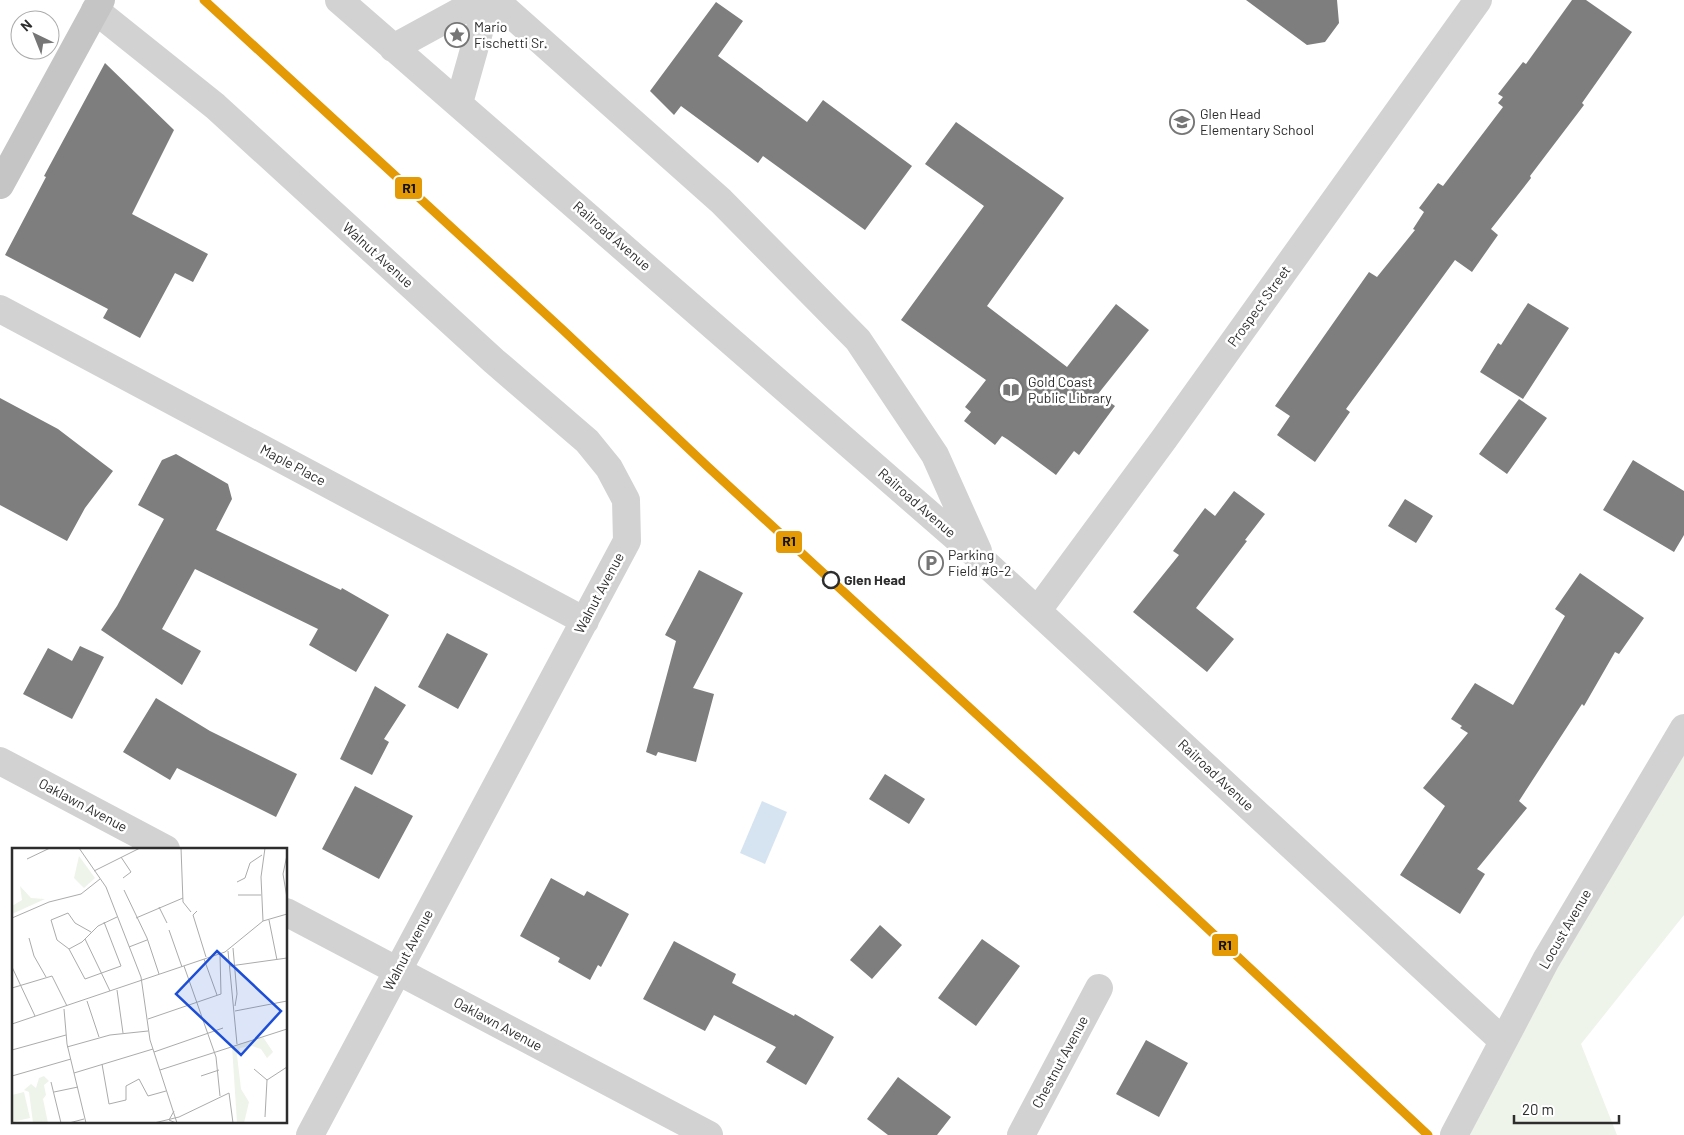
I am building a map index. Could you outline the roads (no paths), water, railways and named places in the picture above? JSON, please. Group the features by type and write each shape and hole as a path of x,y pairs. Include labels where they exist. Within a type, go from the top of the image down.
{"main road":[{"path":"0,185 98,5"}],"street":[{"name":"Railroad Avenue","path":"339,0 1038,610 1503,1041"},
{"path":"393,48 481,0"},
{"path":"459,103 488,0"},
{"path":"495,0 720,200 858,340 935,455 982,560"},
{"name":"Prospect Street","path":"1038,610 1164,439 1478,0"},
{"name":"Walnut Avenue","path":"98,5 215,106 494,361 587,441 609,468 626,500 627,540 310,1135"},
{"name":"Maple Place","path":"0,309 585,621"},
{"name":"Locust Avenue","path":"1454,1135 1546,960 1684,728"},
{"name":"Oaklawn Avenue","path":"0,761 164,848"},
{"name":"Oaklawn Avenue","path":"288,913 709,1135"},
{"name":"Chestnut Avenue","path":"1021,1135 1099,988"}],"water":[{"path":"762,801 787,812 765,864 740,853"}],"place":[{"name":"Mario Fischetti Sr.","path":"457,35"},
{"name":"Glen Head Elementary School","path":"1182,122"},
{"name":"Gold Coast Public Library","path":"1011,390"},
{"name":"Parking Field #G-2","path":"931,563"},
{"name":"Glen Head","path":"831,580"}]}
